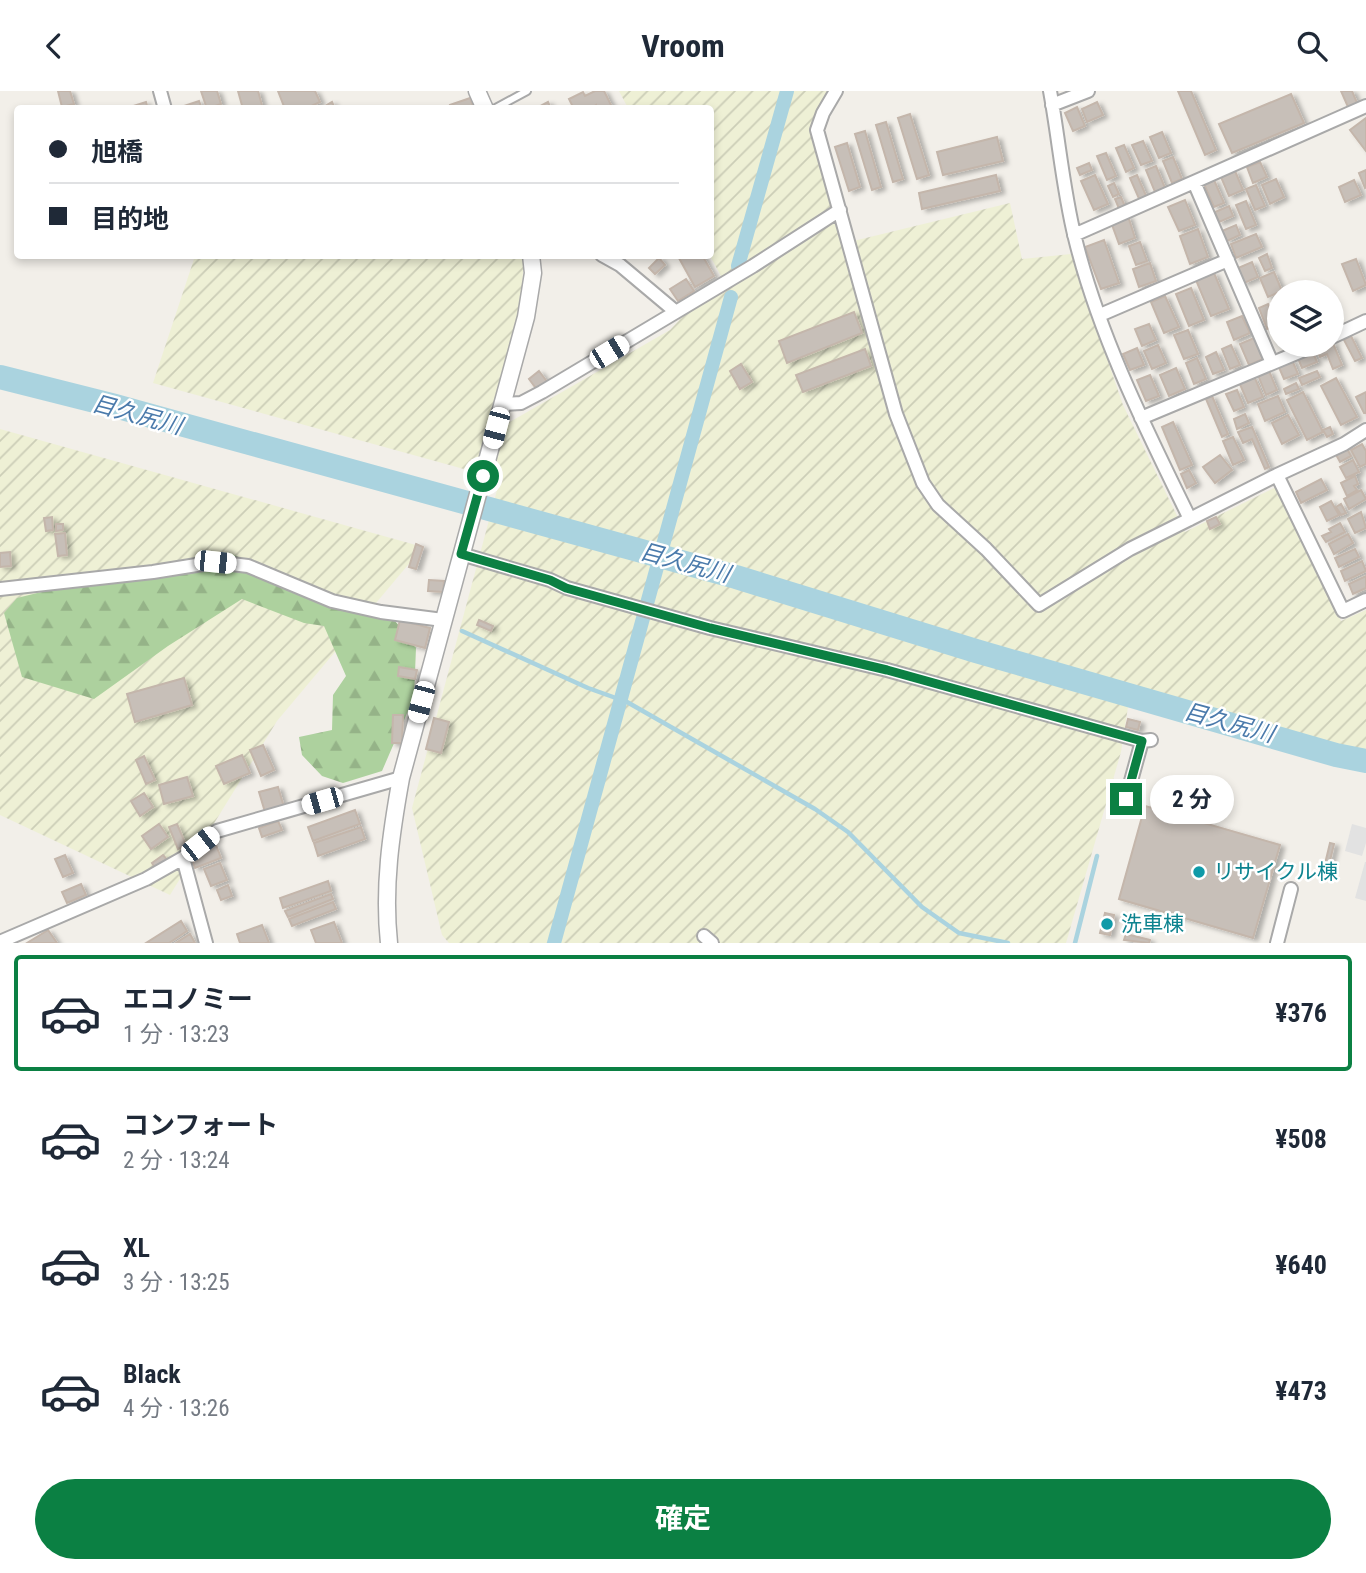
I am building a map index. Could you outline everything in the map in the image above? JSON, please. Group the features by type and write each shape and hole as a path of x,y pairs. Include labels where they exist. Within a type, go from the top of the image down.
{"street":[{"path":"836,91 817,130 896,414 923,483 938,505 986,549 1039,605 1130,549 1344,444 1366,430"},
{"path":"1050,91 1074,235 1100,315 1141,418 1191,519"},
{"path":"1052,105 1088,91"},
{"path":"1074,235 1366,106"},
{"path":"1194,182 1272,363"},
{"path":"502,404 521,403 676,312 840,210"},
{"path":"389,943 390,835 401,778 526,317 533,273 531,259"},
{"path":"609,259 676,312"},
{"path":"1100,315 1228,260"},
{"path":"1344,331 1366,321"},
{"path":"1141,418 1286,357"},
{"path":"1277,475 1343,611 1366,600"},
{"path":"461,552 575,590 710,628 887,670 1146,741 1126,799"},
{"path":"0,589 153,572 215,562 248,566 332,601 380,612 443,620"},
{"path":"2,940 146,879 183,858 217,831 401,778"},
{"path":"183,858 206,943"},
{"path":"1277,943 1291,889"}],"lane":[{"path":"501,105 527,91"}],"green space":[{"path":"619,91 829,91 818,154 841,244 1010,203 1022,259 1071,254 1123,405 1185,532 1276,487 1341,621 1366,610 1366,769 1235,736 1157,712 1128,707 1121,752 1066,943 449,943 442,935 412,808 500,479 153,383 194,259 524,259 520,316 490,421 508,423 670,330 721,276 712,259 714,259 714,105 626,105"},
{"path":"0,429 423,547 277,721 170,895 0,815"},
{"path":"230,553 308,590 392,618 411,638 416,648 414,697 382,771 343,783 322,776 302,755 299,737 332,730 333,695 346,676 324,626 304,623 242,599 168,646 94,699 22,677 4,613 17,598 142,567"}],"shaded area":[{"path":"1352,824 1366,828 1366,843 1362,856 1345,851"},
{"path":"1366,862 1366,901 1355,898"}],"building":[{"path":"58,91 70,91 74,104 62,105"},
{"path":"201,91 217,91 221,104 206,105"},
{"path":"238,91 258,91 262,105 242,105"},
{"path":"278,91 315,91 320,102 314,105 283,105"},
{"path":"595,91 604,91 611,105 572,105 569,99 583,92 585,96"},
{"path":"1178,91 1191,91 1216,150 1205,155"},
{"path":"1341,91 1352,91 1357,103 1348,107"},
{"path":"1291,94 1304,123 1232,153 1219,124"},
{"path":"470,98 473,105 450,105"},
{"path":"1097,102 1103,115 1087,122 1082,109"},
{"path":"1077,107 1085,126 1073,131 1065,113"},
{"path":"910,114 929,175 917,179 898,118"},
{"path":"1366,118 1366,151 1350,130"},
{"path":"886,122 903,179 893,182 876,125"},
{"path":"865,131 881,187 872,190 855,134"},
{"path":"1162,132 1171,153 1159,158 1150,137"},
{"path":"997,137 1003,161 943,175 937,152"},
{"path":"1143,141 1152,161 1141,165 1132,145"},
{"path":"847,143 860,187 849,191 835,147"},
{"path":"1124,145 1134,168 1126,172 1116,148"},
{"path":"1106,153 1116,176 1107,180 1097,156"},
{"path":"1173,157 1182,179 1172,183 1163,161"},
{"path":"1260,162 1267,177 1253,183 1247,167"},
{"path":"1089,163 1092,170 1080,175 1077,168"},
{"path":"1156,166 1165,188 1155,192 1146,170"},
{"path":"1366,170 1366,187 1365,188 1359,173"},
{"path":"1235,171 1243,190 1229,196 1221,177"},
{"path":"996,175 1000,191 922,209 919,193"},
{"path":"1095,175 1108,204 1094,210 1081,181"},
{"path":"1137,175 1147,198 1140,201 1130,178"},
{"path":"1276,179 1284,197 1270,204 1262,185"},
{"path":"1214,180 1224,203 1214,207 1204,184"},
{"path":"1354,180 1361,195 1345,202 1339,187"},
{"path":"1114,183 1119,194 1113,197 1108,186"},
{"path":"1256,185 1265,206 1255,210 1246,189"},
{"path":"1121,197 1126,209 1120,211 1115,199"},
{"path":"1185,200 1195,225 1179,231 1168,207"},
{"path":"1246,201 1256,225 1246,229 1236,205"},
{"path":"1229,206 1233,216 1219,222 1215,212"},
{"path":"1128,216 1135,238 1119,244 1111,222"},
{"path":"1236,225 1240,235 1227,241 1222,231"},
{"path":"1198,229 1208,257 1190,264 1180,236"},
{"path":"1256,234 1262,247 1236,258 1231,244"},
{"path":"1104,240 1119,283 1101,289 1085,247"},
{"path":"1140,242 1147,261 1136,265 1129,246"},
{"path":"1267,254 1272,268 1265,271 1259,258"},
{"path":"658,259 665,265 655,274 649,268"},
{"path":"680,259 704,259 714,276 695,287"},
{"path":"1356,259 1366,285 1353,291 1342,264"},
{"path":"1252,262 1258,277 1244,283 1238,268"},
{"path":"1150,263 1156,281 1139,287 1133,269"},
{"path":"1274,272 1277,280 1267,280 1267,295 1260,278"},
{"path":"1214,273 1229,309 1211,316 1196,280"},
{"path":"686,279 694,291 678,301 670,289"},
{"path":"1191,288 1204,320 1189,326 1176,294"},
{"path":"1165,296 1179,327 1164,333 1151,302"},
{"path":"1267,304 1267,329 1259,308"},
{"path":"854,312 862,333 787,363 779,341"},
{"path":"1242,316 1250,333 1234,340 1227,322"},
{"path":"1149,324 1156,340 1142,346 1135,329"},
{"path":"1188,330 1198,354 1184,359 1174,335"},
{"path":"1351,336 1362,358 1355,361 1344,340"},
{"path":"1254,338 1263,359 1249,365 1240,344"},
{"path":"1158,345 1166,363 1152,369 1144,351"},
{"path":"1231,345 1240,365 1230,369 1222,349"},
{"path":"1137,348 1144,365 1130,370 1123,354"},
{"path":"865,349 871,366 803,392 796,375"},
{"path":"1216,352 1224,370 1213,374 1206,357"},
{"path":"1297,357 1315,357 1317,362 1302,368"},
{"path":"1328,357 1339,357 1342,365 1333,369"},
{"path":"1197,358 1206,379 1194,384 1186,363"},
{"path":"1292,360 1298,374 1284,379 1278,365"},
{"path":"741,364 752,382 740,389 730,371"},
{"path":"1176,368 1185,389 1169,396 1160,375"},
{"path":"539,371 548,383 538,391 529,379"},
{"path":"1269,371 1277,390 1266,395 1258,375"},
{"path":"1317,371 1320,377 1302,385 1299,378"},
{"path":"1150,375 1159,396 1146,401 1137,380"},
{"path":"1254,376 1263,397 1248,403 1239,382"},
{"path":"1336,378 1357,417 1341,425 1321,386"},
{"path":"1296,383 1299,389 1286,394 1284,389"},
{"path":"1237,390 1244,407 1234,411 1226,394"},
{"path":"1303,392 1323,432 1307,440 1287,400"},
{"path":"1366,392 1366,413 1364,413 1356,397"},
{"path":"1212,396 1228,434 1222,437 1206,399"},
{"path":"1278,396 1285,412 1265,421 1258,404"},
{"path":"1245,414 1249,423 1237,429 1234,419"},
{"path":"1288,415 1299,435 1282,444 1272,423"},
{"path":"1173,422 1192,465 1180,470 1162,427"},
{"path":"1252,427 1269,467 1265,469 1252,439 1243,443 1238,432"},
{"path":"1330,427 1333,434 1327,437 1323,430"},
{"path":"1233,437 1244,460 1233,465 1223,441"},
{"path":"1362,444 1366,451 1366,464 1360,467 1351,450"},
{"path":"1345,445 1351,456 1340,462 1334,451"},
{"path":"1220,455 1232,470 1215,483 1203,467"},
{"path":"1353,460 1359,472 1346,478 1340,467"},
{"path":"1189,470 1196,483 1187,488 1181,474"},
{"path":"1355,476 1358,484 1354,486 1357,490 1347,496 1341,483"},
{"path":"1321,479 1327,490 1301,503 1296,492"},
{"path":"1361,490 1366,499 1349,509 1344,499"},
{"path":"1331,501 1339,515 1327,521 1320,507"},
{"path":"1341,504 1346,513 1341,515 1336,507"},
{"path":"1361,512 1366,528 1355,533 1348,519"},
{"path":"52,517 53,530 46,531 44,518"},
{"path":"1216,517 1220,524 1210,529 1207,521"},
{"path":"1340,523 1345,532 1326,542 1322,536"},
{"path":"56,524 63,524 63,530 56,531"},
{"path":"65,533 67,555 58,556 55,534"},
{"path":"1348,534 1353,543 1334,554 1329,544"},
{"path":"416,544 423,547 416,569 409,567"},
{"path":"1355,549 1359,557 1339,567 1335,558"},
{"path":"10,552 11,566 0,567 0,553"},
{"path":"1362,561 1366,571 1345,581 1341,571"},
{"path":"1366,576 1366,588 1353,594 1349,584"},
{"path":"429,580 444,581 443,592 428,591"},
{"path":"400,620 430,628 425,648 395,640"},
{"path":"479,620 493,626 491,631 477,625"},
{"path":"399,667 417,670 415,679 398,676"},
{"path":"184,678 192,705 135,722 127,694"},
{"path":"393,715 403,715 402,743 392,743"},
{"path":"434,718 449,722 441,753 426,749"},
{"path":"1128,719 1140,722 1138,730 1126,727"},
{"path":"263,745 274,770 261,776 250,750"},
{"path":"242,755 250,773 224,784 216,766"},
{"path":"144,756 155,780 146,784 136,760"},
{"path":"187,777 193,796 164,804 159,785"},
{"path":"278,787 284,807 265,812 259,792"},
{"path":"144,793 153,807 140,816 131,801"},
{"name":"リサイクル棟","path":"1145,806 1280,845 1253,938 1119,899"},
{"path":"355,810 360,824 313,841 308,827"},
{"path":"278,821 282,830 262,837 259,828"},
{"path":"159,824 168,837 151,849 142,836"},
{"path":"177,824 186,845 178,849 169,827"},
{"path":"361,827 365,839 318,856 314,843"},
{"path":"1330,843 1334,844 1327,873 1323,872"},
{"path":"216,845 221,858 195,868 190,855"},
{"path":"65,855 73,873 63,877 55,859"},
{"path":"163,855 168,861 156,869 152,863"},
{"path":"220,863 227,880 211,886 204,869"},
{"path":"328,881 331,891 283,908 280,898"},
{"path":"81,884 86,895 67,903 62,892"},
{"path":"228,885 232,896 221,900 217,890"},
{"path":"331,894 333,899 288,917 285,911"},
{"path":"333,902 336,909 292,926 289,919"},
{"name":"洗車棟","path":"1105,913 1114,915 1110,935 1100,933"},
{"path":"181,921 187,931 169,943 146,943"},
{"path":"334,922 342,943 316,943 311,930"},
{"path":"262,925 269,943 240,943 237,934"},
{"path":"48,930 57,943 27,943"},
{"path":"190,934 195,943 176,943"},
{"path":"1126,934 1150,940 1149,943 1124,940"}],"waterway":[{"path":"738,266 787,91"},
{"path":"554,943 731,297"},
{"name":"目久尻川","path":"0,377 115,406 736,577 976,651 1336,755 1366,761"},
{"path":"462,631 588,688 627,702 815,809 848,832 922,907 959,933 1008,943"},
{"path":"1075,943 1097,856"}],"place":[{"name":"リサイクル棟","path":"1199,872"},
{"name":"洗車棟","path":"1107,924"}],"route":[{"path":"483,476 461,554 550,580 566,588 710,628 887,670 1142,741 1126,799"}]}
